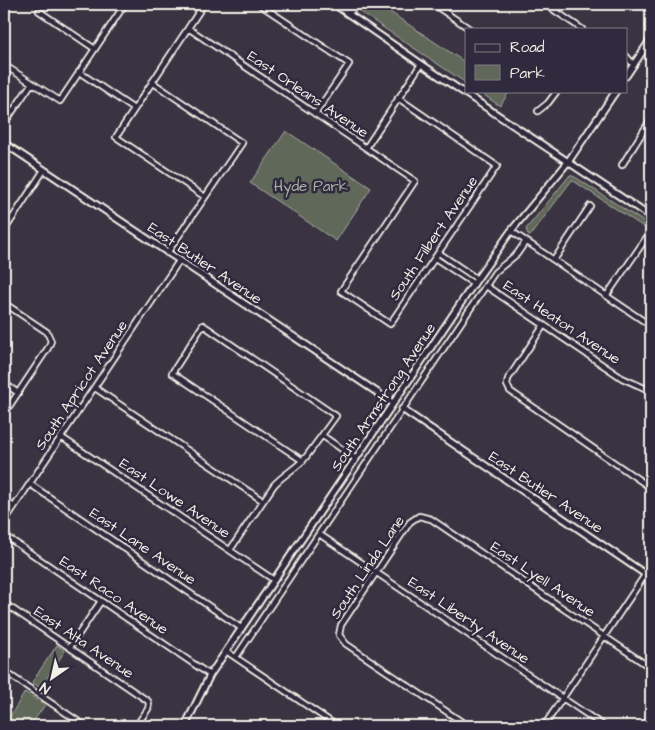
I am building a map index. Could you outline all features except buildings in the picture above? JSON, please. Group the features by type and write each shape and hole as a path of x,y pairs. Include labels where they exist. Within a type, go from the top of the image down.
{"street":[{"path":"4,64 60,101 125,4"},
{"path":"204,4 116,137 205,197"},
{"path":"259,4 349,64 315,114"},
{"path":"334,4 651,217"},
{"path":"348,14 352,4"},
{"path":"348,14 358,4"},
{"path":"433,4 469,28"},
{"path":"544,4 580,28"},
{"path":"38,11 95,49"},
{"name":"East Orleans Avenue","path":"188,28 415,181 341,291 390,324"},
{"path":"628,73 651,39"},
{"path":"628,58 634,65"},
{"path":"628,63 634,65"},
{"path":"366,148 421,64"},
{"path":"79,72 134,109"},
{"path":"152,82 242,143 167,253"},
{"path":"4,124 32,83"},
{"path":"538,111 548,103 556,92"},
{"name":"South Armstrong Avenue","path":"185,726 210,675 226,650 475,282 511,231 568,162 615,92"},
{"name":"South Filbert Avenue","path":"390,324 497,166 398,98"},
{"path":"622,165 651,120"},
{"name":"East Butler Avenue","path":"4,143 179,262 393,403"},
{"path":"4,228 44,170"},
{"path":"554,260 590,206"},
{"path":"511,231 651,326"},
{"path":"607,295 651,231"},
{"name":"South Armstrong Avenue","path":"236,657 497,269 517,254 526,241"},
{"path":"439,253 475,282"},
{"path":"435,258 475,282"},
{"name":"South Apricot Avenue","path":"4,522 179,262"},
{"name":"East Heaton Avenue","path":"486,286 622,378 651,391"},
{"path":"4,303 47,332 50,337 48,348 4,414"},
{"path":"544,325 509,376 507,385 512,394 651,488"},
{"path":"230,550 278,481 303,461 336,416 203,326 172,373 303,461"},
{"path":"4,383 18,392"},
{"path":"95,388 263,501"},
{"name":"East Butler Avenue","path":"402,409 651,578"},
{"path":"323,436 356,459"},
{"name":"East Lowe Avenue","path":"61,437 274,580"},
{"name":"East Lane Avenue","path":"30,484 241,628"},
{"path":"4,500 14,507"},
{"name":"South Linda Lane","path":"419,516 410,522 376,572 341,625 339,634 346,644 468,726"},
{"name":"East Lyell Avenue","path":"419,516 431,519 651,668"},
{"name":"East Liberty Avenue","path":"319,534 604,726"},
{"name":"East Raco Avenue","path":"4,535 210,675"},
{"path":"544,726 651,566"},
{"path":"70,647 101,601"},
{"name":"East Alta Avenue","path":"4,603 145,698 150,704 136,726"},
{"path":"226,650 337,726"},
{"path":"4,672 85,726"}],"green space":[{"path":"362,4 378,4 465,62 465,82 360,12 359,8"},
{"path":"479,92 509,92 500,106"},
{"name":"Hyde Park","path":"286,131 371,188 336,241 250,183"},
{"path":"570,175 644,222 645,228 572,180 530,236 528,235 526,229"},
{"path":"57,645 65,651 40,688 32,682"},
{"path":"25,692 45,705 30,726 4,726"}]}
